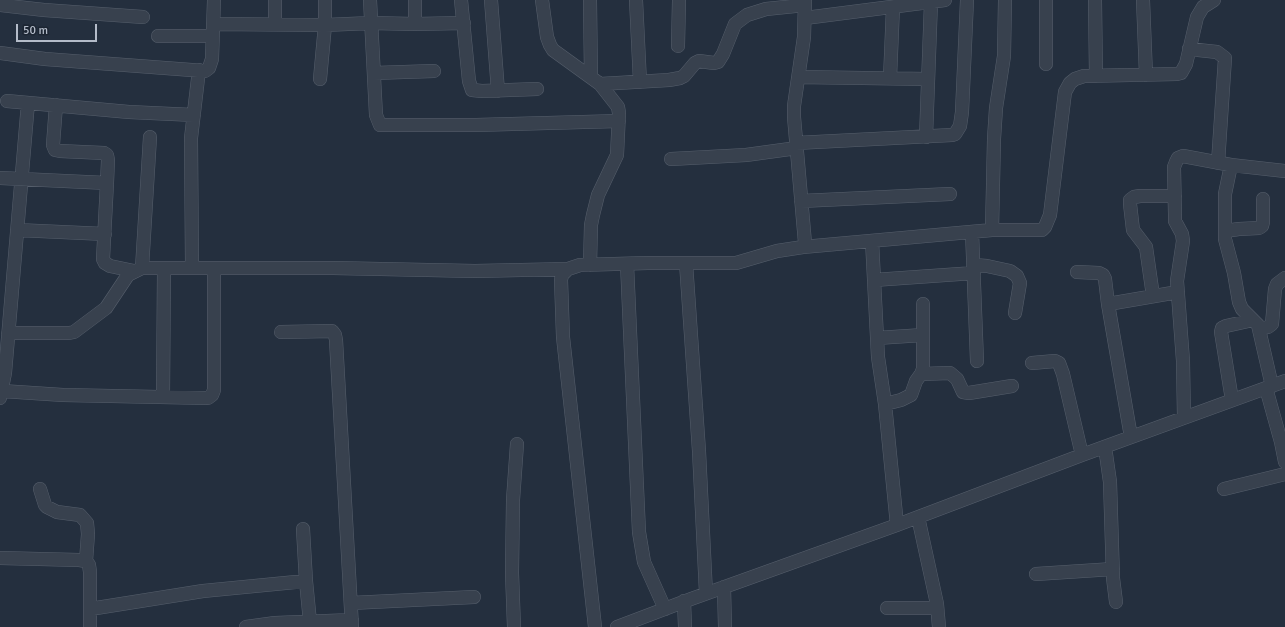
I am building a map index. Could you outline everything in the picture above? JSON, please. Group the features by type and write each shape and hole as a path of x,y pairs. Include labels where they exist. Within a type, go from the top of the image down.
{"street":[{"path":"0,53 45,59 205,71 211,64 214,0"},
{"path":"274,24 275,0"},
{"path":"320,79 325,25 325,0"},
{"path":"370,0 376,114 380,125 619,121"},
{"path":"415,0 415,24"},
{"path":"462,0 469,81 472,90 476,92 537,89"},
{"path":"491,0 498,90"},
{"path":"542,0 547,37 553,50 596,81 618,107 619,121 617,155 598,196 593,215 590,265"},
{"path":"590,0 596,81"},
{"path":"636,0 640,82"},
{"path":"678,0 678,46"},
{"path":"805,18 945,0"},
{"path":"671,159 746,155 796,145 952,135 958,131 960,126 967,0"},
{"path":"992,230 994,139 996,108 1004,56 1005,0"},
{"path":"1046,0 1046,64"},
{"path":"1095,0 1096,76"},
{"path":"1142,0 1146,75"},
{"path":"596,81 640,82 680,78 684,76 691,66 699,61 714,63 718,62 736,24 747,15 766,4 805,2 804,37 794,106 805,243 803,247"},
{"path":"926,137 931,2"},
{"path":"56,105 53,145 55,150 60,152 104,153 107,155 103,259 105,263 110,266 138,270 164,268 333,268 475,271 568,269 590,265 736,263 777,251 803,247 992,230 1042,230 1045,227 1050,215 1066,92 1070,83 1075,79 1084,76 1181,73 1186,64 1196,17 1207,2"},
{"path":"0,6 143,16"},
{"path":"890,78 893,7"},
{"path":"158,36 274,24 325,25 371,23 464,23"},
{"path":"1190,48 1217,52 1225,58 1225,239 1234,273 1239,302 1242,309 1256,325 1284,456"},
{"path":"192,268 191,138 199,70"},
{"path":"374,73 434,71"},
{"path":"798,77 928,79"},
{"path":"7,101 129,112 194,116"},
{"path":"28,103 8,333 1,395 62,395 204,399 212,396 214,390 214,268"},
{"path":"138,270 150,137"},
{"path":"1184,418 1183,361 1178,292 1178,270 1183,241 1182,234 1176,221 1174,167 1178,158 1183,156 1225,164 1285,171"},
{"path":"0,178 107,183"},
{"path":"801,201 950,194"},
{"path":"1153,296 1146,248 1135,234 1132,226 1130,200 1134,197 1140,196 1175,196"},
{"path":"1225,231 1258,228 1262,226 1263,199"},
{"path":"17,230 105,234"},
{"path":"972,232 977,361"},
{"path":"872,240 878,357 885,404 897,525"},
{"path":"686,263 699,451 706,593"},
{"path":"627,264 639,532 644,562 665,609"},
{"path":"874,280 974,269 987,266 1010,271 1017,276 1020,283 1015,313"},
{"path":"163,397 164,268"},
{"path":"568,269 562,274 561,280 563,337 595,627"},
{"path":"8,333 74,332 106,308 125,279 138,270"},
{"path":"1077,272 1099,273 1103,275 1105,279 1130,437"},
{"path":"1232,400 1221,332 1222,328 1226,326 1256,325 1268,327 1272,324 1275,289 1277,284 1285,278"},
{"path":"1108,304 1178,292"},
{"path":"885,404 901,400 911,395 916,381 923,369 923,304"},
{"path":"246,627 275,623 352,623 335,335 332,331 325,330 281,332"},
{"path":"877,338 923,335"},
{"path":"1032,363 1055,361 1059,363 1063,374 1082,455"},
{"path":"921,374 950,373 957,379 963,392 969,393 1012,386"},
{"path":"617,627 639,623 684,601 897,525 1130,437 1285,381"},
{"path":"514,627 512,572 513,500 517,444"},
{"path":"1105,447 1110,482 1113,569 1116,602"},
{"path":"1224,489 1285,474"},
{"path":"40,489 47,507 57,512 75,514 80,516 87,523 88,534 86,561 89,564 90,572 90,627"},
{"path":"918,517 937,608 939,627"},
{"path":"303,529 310,622"},
{"path":"0,558 86,561"},
{"path":"1036,574 1113,569"},
{"path":"90,609 203,591 306,581"},
{"path":"724,587 725,627"},
{"path":"351,603 474,597"},
{"path":"684,601 685,627"},
{"path":"887,608 937,608"}]}
